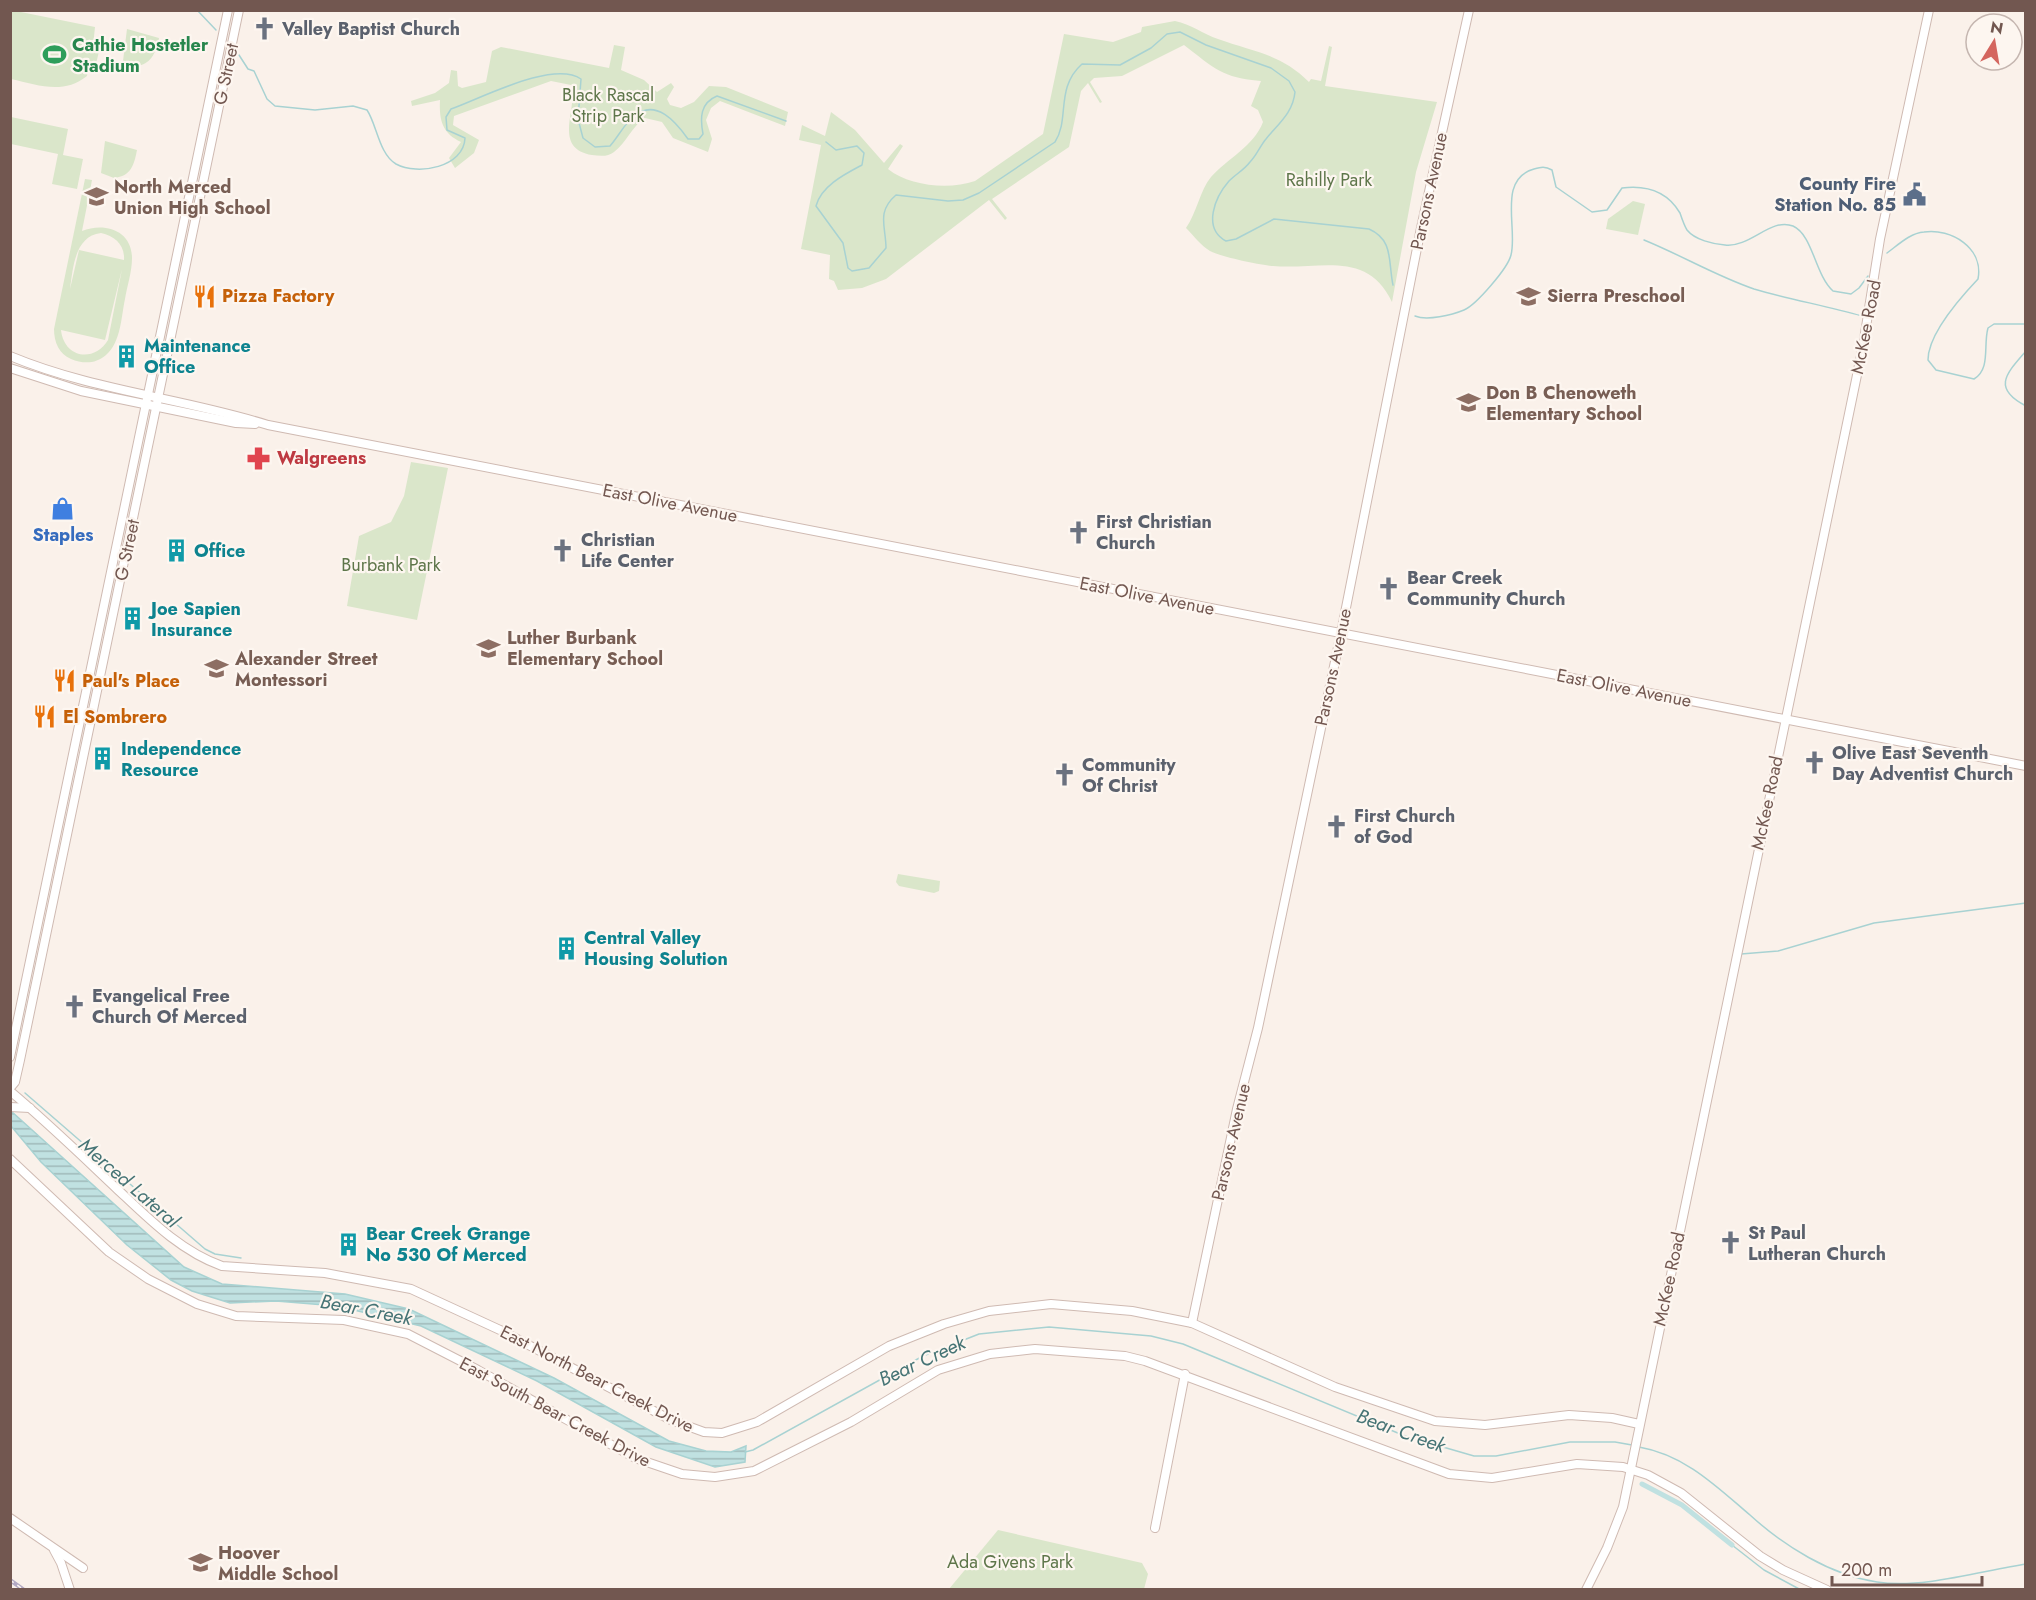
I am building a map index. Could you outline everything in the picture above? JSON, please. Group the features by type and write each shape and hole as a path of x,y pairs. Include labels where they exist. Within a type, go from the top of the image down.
{"street":[{"name":"G Street","path":"10,1056 228,10"},
{"name":"G Street","path":"10,1090 15,1082 20,1060 239,10"},
{"name":"Parsons Avenue","path":"1192,1323 1341,633 1421,228 1469,10"},
{"name":"McKee Road","path":"1586,1590 1616,1528 1631,1464 1858,368 1874,288 1880,239 1929,10"},
{"path":"174,266 186,268"},
{"path":"10,357 63,376"},
{"name":"East Olive Avenue","path":"10,368 81,391 157,408 236,423 268,425 2025,765"},
{"path":"33,377 39,373 56,378 63,376"},
{"name":"East Olive Avenue","path":"63,376 238,415 268,425"},
{"name":"East North Bear Creek Drive","path":"10,1090 144,1213 188,1250 207,1261 233,1268 367,1279 411,1289 500,1330 671,1420 704,1432 722,1432 757,1422 889,1346 944,1324 989,1311 1023,1306 1072,1304 1132,1311 1192,1323 1335,1387 1436,1421 1485,1425 1569,1415 1612,1418 1639,1427"},
{"path":"13,1107 30,1108"},
{"name":"East South Bear Creek Drive","path":"10,1158 109,1252 134,1271 197,1304 236,1316 344,1320 408,1334 478,1370 635,1458 682,1474 715,1478 754,1471 851,1422 938,1370 990,1354 1035,1349 1114,1355 1145,1361 1185,1374 1449,1473 1492,1478 1577,1464 1631,1464 1681,1493 1760,1556 1783,1570 1827,1590"},
{"path":"1155,1528 1185,1374"},
{"path":"10,1518 83,1568"},
{"path":"48,1545 61,1563 70,1590"}],"green space":[{"name":"Cathie Hostetler Stadium","path":"11,10 95,27 93,46 100,47 96,64 89,63 87,76 78,82 60,87 41,86 11,79"},
{"name":"Rahilly Park","path":"1175,21 1288,65 1309,82 1311,79 1321,81 1329,46 1332,47 1325,86 1437,102 1416,172 1392,302 1382,285 1355,268 1324,265 1273,266 1223,256 1210,251 1186,228 1211,177 1247,145 1259,131 1263,122 1258,110 1251,106 1261,81 1227,74 1203,60 1184,45 1122,76 1094,78 1090,82 1102,102 1100,103 1088,83 1081,91 1069,147 992,199 1007,218 1005,220 989,200 886,279 862,288 838,290 834,281 829,279 830,255 801,249 821,145 799,140 802,125 825,136 831,112 855,130 884,163 900,144 903,146 888,169 897,175 930,185 965,184 975,181 1043,134 1064,34 1113,42 1141,32 1142,27"},
{"path":"127,29 159,38 148,62 137,66 123,61"},
{"name":"Black Rascal Strip Park","path":"614,45 625,47 621,70 644,80 657,92 671,83 674,87 667,99 670,105 681,108 694,102 709,86 726,87 788,112 785,126 720,101 711,108 706,120 712,139 708,152 673,138 662,122 645,118 612,154 592,155 580,151 569,136 573,94 571,85 551,81 454,116 453,125 479,140 474,153 455,168 449,158 461,142 443,125 440,100 412,106 411,101 435,93 449,83 451,70 457,71 458,86 462,88 486,82 492,51 501,47 609,68"},
{"path":"11,117 68,129 63,155 83,159 77,189 52,184 58,154 11,144"},
{"path":"105,141 137,150 133,165 120,177 114,178 101,173"},
{"path":"85,179 92,180 82,231 90,228 107,228 122,235 131,248 131,268 120,329 111,350 94,362 80,362 71,359 60,351 54,329","holes":["101,233 111,236 121,246 124,260 79,250 92,235","79,250 70,289 74,262","122,269 108,340 95,352 80,354 68,347 61,330 105,340"]},
{"path":"1633,201 1645,204 1638,235 1606,229 1608,219"},
{"name":"Burbank Park","path":"411,462 448,468 417,620 347,606 359,536 391,522 404,496"},
{"path":"898,874 940,881 939,891 934,893 899,886 896,882"},
{"name":"Ada Givens Park","path":"998,1530 1142,1563 1148,1574 1144,1589 949,1589"}],"water":[{"path":"11,1111 184,1267 222,1284 345,1294 409,1309 554,1378 669,1441 706,1451 731,1452 746,1446 745,1462 715,1467 656,1447 537,1381 421,1326 337,1306 276,1301 230,1303 192,1291 171,1280 127,1245 41,1162 11,1126"}],"waterway":[{"path":"197,10 216,30"},
{"path":"826,142 836,150 857,146 864,153 862,165 828,187 816,206 843,243 848,268 852,271 869,268 886,248 884,214 890,201 896,195 948,201 963,200 979,193 1055,142 1062,123 1068,83 1082,64 1120,65 1151,48 1167,34 1180,32 1206,45 1271,68 1289,81 1295,92 1294,99 1284,118 1252,159 1229,181 1219,195 1213,212 1214,228 1219,235 1226,241 1236,239 1274,219 1369,229 1383,239 1386,245 1393,285"},
{"path":"239,55 248,69 254,71 267,99 275,106 315,110 353,106 367,110 386,153 396,164 405,168 427,169 449,162 457,156 463,148 465,138 447,130 446,117 451,109 517,83 553,74 569,74 581,79 578,119 583,138 595,147 610,146 634,116 642,111 650,110 665,114 688,139 699,139 703,134 702,112 704,107 717,96 786,121"},
{"path":"1415,316 1433,318 1464,310 1491,286 1511,255 1511,206 1516,183 1523,174 1541,167 1552,170 1556,187 1592,212 1607,210 1622,188 1647,189 1669,199 1680,213 1687,230 1699,239 1715,244 1734,245 1768,229 1785,224 1800,231 1810,246 1822,275 1833,291 1851,294 1868,276"},
{"path":"1887,253 1914,235 1934,232 1955,237 1971,249 1976,258 1979,268 1978,279 1946,317 1929,350 1928,360 1936,370 1974,379 1979,375 1985,363 1988,328 1994,324 2026,324"},
{"path":"1644,240 1754,289 1862,316"},
{"path":"2026,351 2008,373 2006,380 2009,393 2026,406"},
{"path":"1741,954 1778,951 1874,923 2026,903"},
{"name":"Merced Lateral","path":"25,1093 205,1249 215,1254 241,1258"},
{"name":"Bear Creek","path":"745,1452 753,1450 923,1356 979,1334 1049,1327 1151,1336 1183,1344 1405,1436 1474,1456 1496,1456 1570,1442 1615,1442 1632,1445"},
{"name":"Bear Creek","path":"1639,1447 1656,1451 1685,1464 1712,1483 1778,1538 1809,1558 1842,1573 1894,1584 1932,1581 2026,1564"},
{"path":"1642,1484 1682,1505 1732,1545"},
{"path":"1732,1545 1764,1570 1801,1590"}],"railway":[{"path":"10,1580 24,1590"}],"place":[{"name":"Valley Baptist Church","path":"264,29"},
{"name":"Cathie Hostetler Stadium","path":"54,55"},
{"name":"County Fire Station No. 85","path":"1914,194"},
{"name":"North Merced Union High School","path":"96,197"},
{"name":"Pizza Factory","path":"204,296"},
{"name":"Sierra Preschool","path":"1529,296"},
{"name":"Maintenance Office","path":"126,356"},
{"name":"Don B Chenoweth Elementary School","path":"1468,403"},
{"name":"Walgreens","path":"259,458"},
{"name":"Staples","path":"63,509"},
{"name":"First Christian Church","path":"1078,532"},
{"name":"Christian Life Center","path":"563,550"},
{"name":"Office","path":"176,551"},
{"name":"Bear Creek Community Church","path":"1389,588"},
{"name":"Joe Sapien Insurance","path":"133,619"},
{"name":"Luther Burbank Elementary School","path":"489,648"},
{"name":"Alexander Street Montessori","path":"217,669"},
{"name":"Paul's Place","path":"64,681"},
{"name":"El Sombrero","path":"45,717"},
{"name":"Independence Resource","path":"103,759"},
{"name":"Olive East Seventh Day Adventist Church","path":"1814,763"},
{"name":"Community Of Christ","path":"1064,775"},
{"name":"First Church of God","path":"1336,826"},
{"name":"Central Valley Housing Solution","path":"566,948"},
{"name":"Evangelical Free Church Of Merced","path":"74,1006"},
{"name":"St Paul Lutheran Church","path":"1730,1243"},
{"name":"Bear Creek Grange No 530 Of Merced","path":"348,1244"},
{"name":"Hoover Middle School","path":"200,1563"}]}
